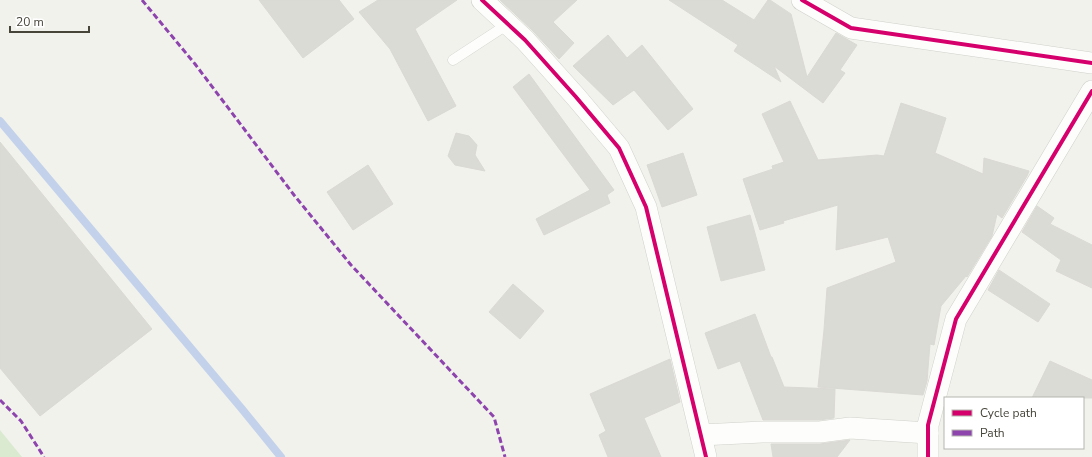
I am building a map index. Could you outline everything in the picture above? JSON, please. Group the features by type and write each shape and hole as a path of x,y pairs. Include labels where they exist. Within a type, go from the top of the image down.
{"street":[{"path":"482,0 525,40 619,148 646,207 706,457"},
{"path":"802,0 851,28 1092,63"},
{"path":"928,457 928,425 956,319 1092,90"},
{"path":"701,435 762,432 820,432 850,428 928,433"}],"lane":[{"path":"453,60 508,24"}],"green space":[{"path":"0,430 22,457 0,457"}],"building":[{"path":"259,0 339,0 354,19 303,58"},
{"path":"378,0 457,0 415,29 456,106 428,121 390,49 359,12"},
{"path":"500,0 577,0 553,22 574,43 559,59 533,31"},
{"path":"669,0 722,0 754,20 768,0 770,0 791,14 807,77 836,33 857,45 840,70 845,73 823,103 774,66 781,82 734,51 738,45"},
{"path":"608,35 627,58 642,45 693,109 668,130 634,90 613,105 573,66"},
{"path":"529,74 614,190 607,195 610,203 544,235 536,219 590,190 513,87"},
{"path":"790,101 818,160 877,155 884,156 901,103 946,118 935,153 983,174 984,158 1029,171 1002,218 997,214 992,236 967,277 966,276 941,306 934,345 930,344 927,381 923,395 818,387 827,288 896,262 888,237 836,250 838,205 783,221 784,223 760,230 743,179 773,169 772,166 784,162 762,114"},
{"path":"456,133 469,136 477,145 475,155 485,171 455,165 448,156"},
{"path":"0,142 152,329 40,416 0,368"},
{"path":"683,153 697,195 662,207 647,165"},
{"path":"368,165 393,204 353,230 327,192"},
{"path":"1037,206 1054,218 1050,224 1092,245 1092,288 1056,271 1061,260 1022,232"},
{"path":"750,215 765,270 721,281 707,227"},
{"path":"999,270 1050,304 1038,322 988,290"},
{"path":"513,284 544,311 520,339 489,312"},
{"path":"755,314 784,387 835,389 834,418 819,420 763,420 740,361 718,369 705,333"},
{"path":"670,359 680,402 644,418 661,457 608,457 599,435 606,431 590,394"},
{"path":"1050,361 1092,380 1092,398 1032,397"},
{"path":"850,440 837,457 773,457 771,444 820,444"}],"waterway":[{"path":"0,121 281,457"}],"marked path":[{"path":"142,0 195,64 294,195 351,265 494,417 505,457"},
{"path":"0,400 21,421 44,457"}],"cycle path":[{"path":"482,0 525,40 619,148 646,207 706,457"},
{"path":"802,0 851,28 1092,63"},
{"path":"928,457 928,425 956,319 1092,91"}]}
